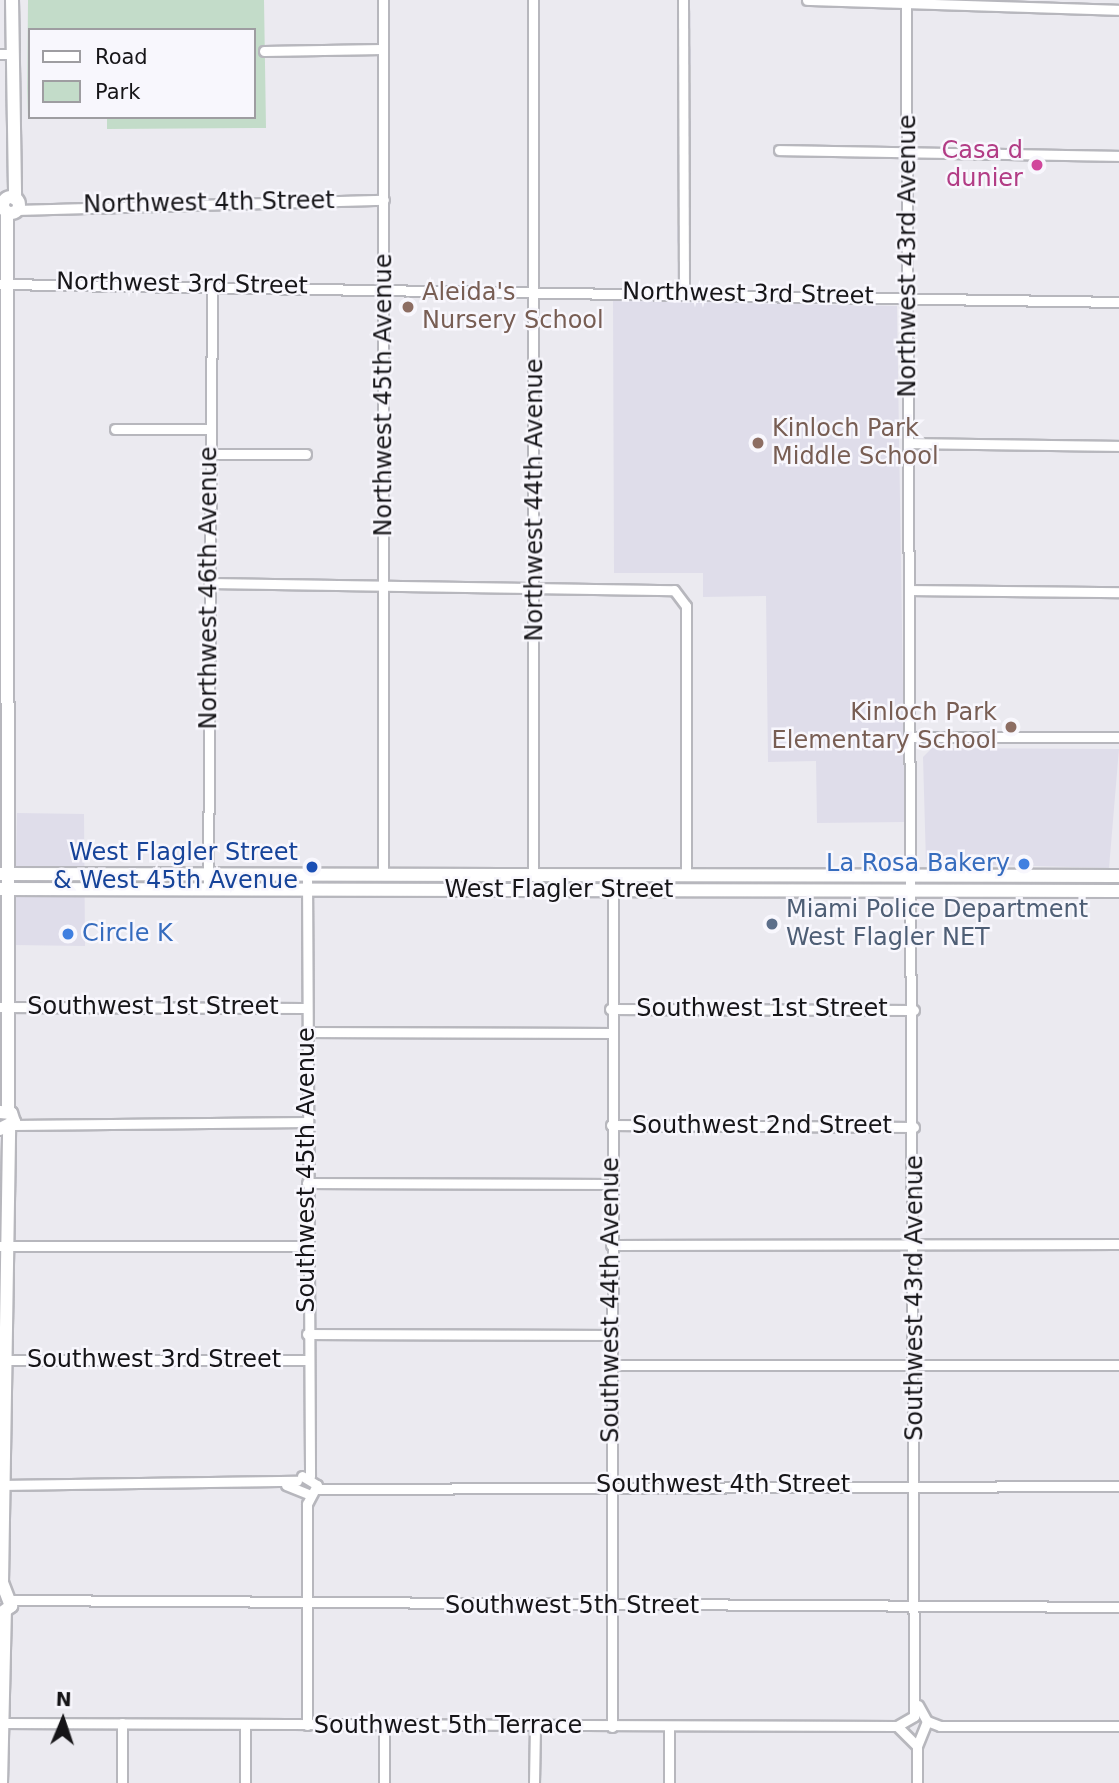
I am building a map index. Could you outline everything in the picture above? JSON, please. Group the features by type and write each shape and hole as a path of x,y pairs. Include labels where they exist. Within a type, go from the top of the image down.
{"main road":[{"path":"1,1783 2,1246 5,1120 5,283 11,227 8,206 11,184 6,54 12,0"},
{"name":"West Flagler Street","path":"3,874 1119,876"},
{"path":"510,890 533,875"},
{"name":"West Flagler Street","path":"3,889 1119,891"}],"street":[{"name":"Northwest 45th Avenue","path":"383,0 383,874"},
{"name":"Northwest 44th Avenue","path":"533,0 533,875"},
{"path":"683,0 684,293"},
{"path":"807,0 1119,10"},
{"name":"Northwest 43rd Avenue","path":"906,2 912,890"},
{"path":"264,51 382,50"},
{"path":"779,150 1119,156"},
{"name":"Northwest 4th Street","path":"8,206 384,200"},
{"name":"Northwest 3rd Street","path":"5,283 1119,302"},
{"name":"Northwest 46th Avenue","path":"208,889 212,287"},
{"path":"115,429 210,429"},
{"path":"909,443 1119,446"},
{"path":"209,454 306,454"},
{"path":"209,583 657,586 678,593 686,606 686,875"},
{"path":"911,590 1119,592"},
{"path":"911,737 1119,737"},
{"name":"Southwest 45th Avenue","path":"307,875 307,1725"},
{"name":"Southwest 44th Avenue","path":"612,1727 610,1009 611,890 618,875"},
{"name":"Southwest 43rd Avenue","path":"912,890 916,1606 918,1719 925,1734"},
{"name":"Southwest 1st Street","path":"3,1007 306,1008"},
{"name":"Southwest 1st Street","path":"610,1009 914,1010"},
{"name":"Southwest 1st Street","path":"306,1032 610,1034"},
{"path":"5,1120 308,1122"},
{"name":"Southwest 2nd Street","path":"611,1125 914,1127"},
{"path":"307,1183 610,1184"},
{"path":"611,1245 1119,1244"},
{"path":"2,1246 307,1246"},
{"name":"Southwest 3rd Street","path":"307,1334 611,1335"},
{"name":"Southwest 3rd Street","path":"2,1360 307,1360"},
{"path":"611,1365 1119,1365"},
{"path":"1,1485 307,1485"},
{"name":"Southwest 4th Street","path":"307,1485 1119,1486"},
{"name":"Southwest 5th Street","path":"3,1605 1119,1607"},
{"path":"918,1719 940,1726 1119,1726"},
{"name":"Southwest 43rd Avenue","path":"918,1719 911,1734 917,1746 918,1783"},
{"name":"Southwest 5th Terrace","path":"1,1723 897,1726 918,1719"},
{"path":"122,1723 122,1783"},
{"path":"245,1724 245,1783"},
{"path":"384,1724 384,1783"},
{"path":"534,1783 535,1726"},
{"path":"668,1783 669,1726"},
{"name":"Southwest 5th Terrace","path":"897,1726 911,1734"},
{"path":"911,1734 925,1734 940,1726"},
{"path":"917,1746 925,1734"}],"shaded area":[{"name":"Kinloch Park Middle School","path":"613,300 897,306 905,822 817,823 816,761 768,762 766,596 703,597 703,573 614,573"},
{"path":"932,748 1119,749 1109,868 926,863 923,757"},
{"path":"17,813 84,814 85,946 14,945"}],"green space":[{"path":"28,0 264,0 266,128 107,129 107,119 256,119 256,28 28,28 27,117"}],"place":[{"name":"Casa d dunier","path":"1037,165"},
{"name":"Aleida's Nursery School","path":"408,307"},
{"name":"Kinloch Park Middle School","path":"758,443"},
{"name":"Kinloch Park Elementary School","path":"1011,727"},
{"name":"La Rosa Bakery","path":"1024,864"},
{"name":"West Flagler Street & West 45th Avenue","path":"312,867"},
{"name":"Miami Police Department West Flagler NET","path":"772,924"},
{"name":"Circle K","path":"68,934"}]}
